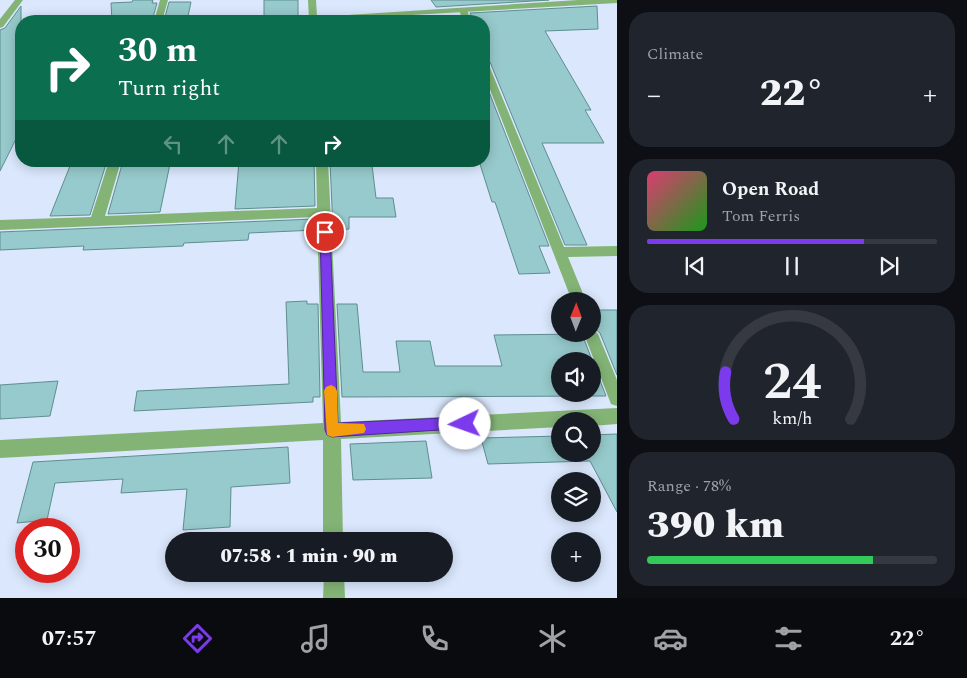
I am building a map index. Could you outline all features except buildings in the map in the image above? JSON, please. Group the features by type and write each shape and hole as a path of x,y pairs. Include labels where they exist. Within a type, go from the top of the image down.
{"street":[{"path":"0,26 19,0"},
{"path":"160,15 164,0"},
{"path":"312,0 313,15"},
{"path":"388,15 617,0"},
{"path":"97,220 113,167"},
{"path":"322,167 332,430 333,532"},
{"path":"0,225 325,212"},
{"path":"0,449 617,416"},
{"path":"334,582 334,598"}],"lane":[{"path":"463,10 465,15"},
{"path":"490,77 575,292"},
{"path":"559,252 617,250"},
{"path":"594,342 617,399"}],"slow traffic":[{"path":"331,391 332,430 359,429"}],"route":[{"path":"325,232 332,430 465,424"}]}
